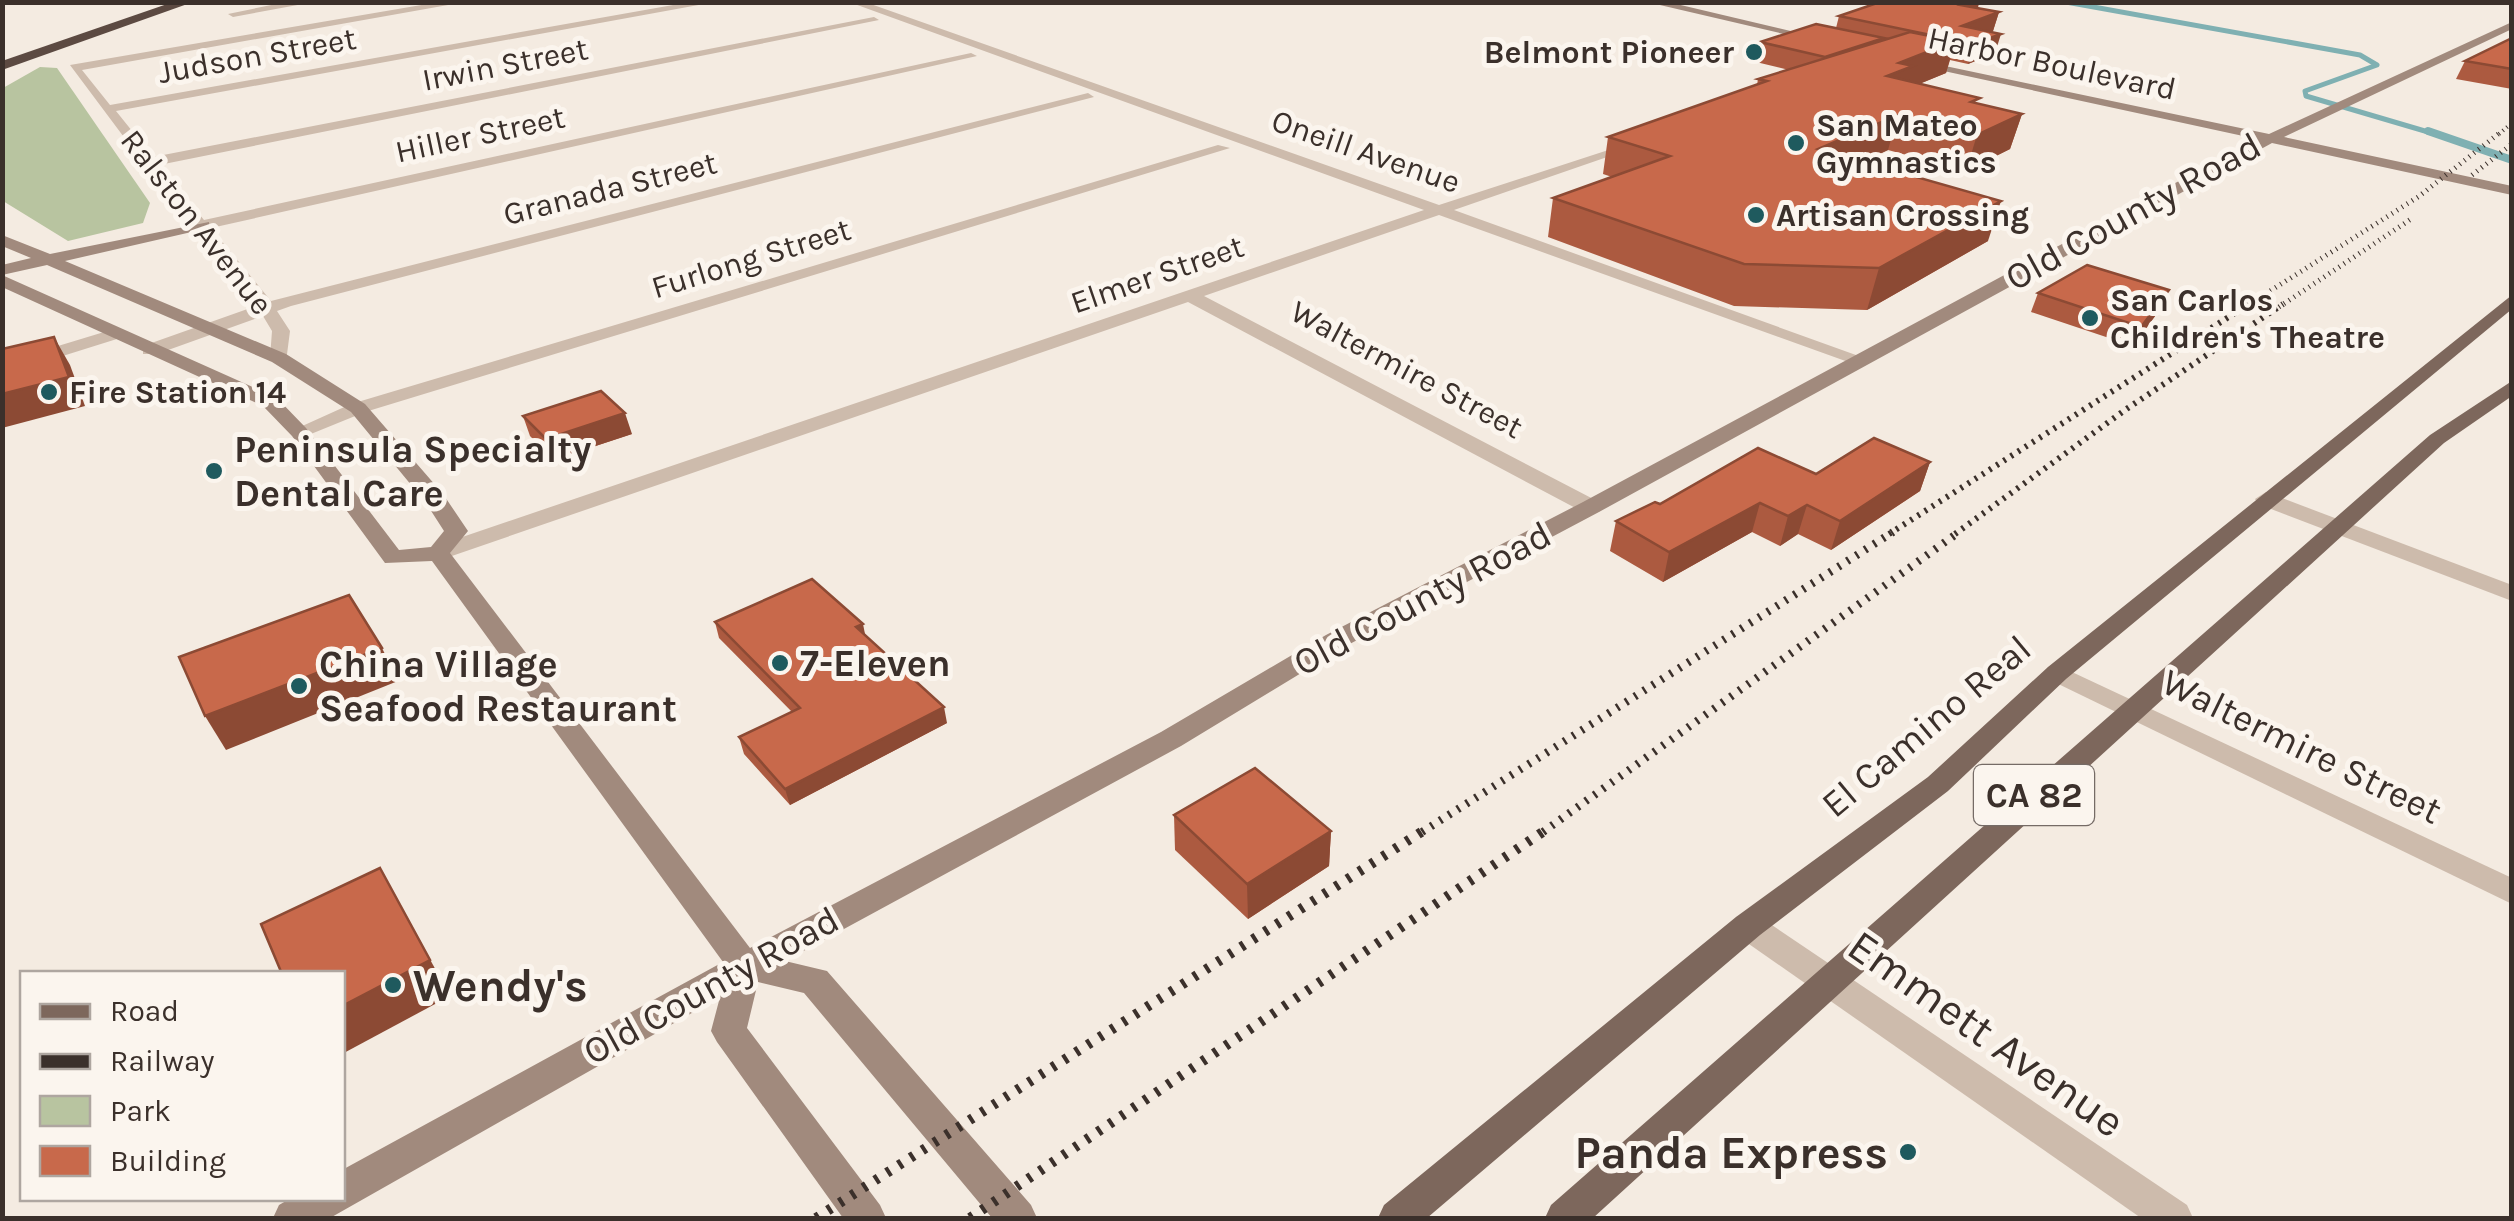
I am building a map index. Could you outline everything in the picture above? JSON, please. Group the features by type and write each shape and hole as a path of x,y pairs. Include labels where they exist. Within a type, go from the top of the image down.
{"highway":[{"path":"2,66 188,2"}],"main road":[{"path":"1652,2 1831,42"},
{"name":"Old County Road","path":"345,1189 745,966 1111,773 1335,641 1591,507 2265,138 2512,25"},
{"name":"Harbor Boulevard","path":"1897,57 2512,191"},
{"name":"Harbor Boulevard","path":"2265,138 2300,152 2512,202"},
{"name":"Hiller Street","path":"2,270 202,225"},
{"path":"2,240 279,358"},
{"path":"2,280 114,334 254,392 299,432 394,558 438,553 745,966 815,981 1018,1218"},
{"name":"El Camino Real","path":"1398,1218 1748,926 1938,784 2057,673 2512,300"},
{"name":"Ralston Avenue","path":"279,358 358,408 435,499 456,532 438,553"},
{"name":"CA 82","path":"1565,1218 2130,708 2436,439 2512,386"},
{"path":"745,966 729,1031 866,1218"},
{"path":"293,1218 324,1201"}],"street":[{"path":"233,14 309,2"},
{"name":"Ralston Avenue","path":"279,358 281,331 266,307 74,68 460,2"},
{"name":"Judson Street","path":"108,109 710,2"},
{"name":"Oneill Avenue","path":"854,2 1858,359"},
{"name":"Irwin Street","path":"146,162 874,20"},
{"name":"Hiller Street","path":"202,225 971,56"},
{"name":"Granada Street","path":"150,350 266,307 1088,97"},
{"name":"Elmer Street","path":"438,553 1649,138"},
{"name":"Furlong Street","path":"299,432 358,408 1223,148"},
{"name":"Waltermire Street","path":"1188,295 1591,507"},
{"path":"2,369 114,334"},
{"path":"2266,499 2512,594"},
{"name":"Waltermire Street","path":"2057,673 2512,892"},
{"name":"Emmett Avenue","path":"1748,926 2173,1218"}],"green space":[{"path":"40,67 57,68 150,203 143,223 68,241 3,201 3,88"}],"building":[{"path":"1880,2 1966,2 1960,5 1999,12 1962,26 2001,34 1974,44 1839,16"},
{"path":"1816,24 1884,38 1825,57 1760,42"},
{"path":"1910,32 1955,41 1899,63 1913,66 1887,76 1980,98 1971,102 2022,114 1977,135 1898,115 1818,149 2001,201 1879,268 1744,264 1553,198 1670,156 1608,137 1767,81 1758,79"},
{"path":"2512,38 2512,69 2465,61"},
{"path":"2087,265 2169,290 2141,327 2038,293"},
{"path":"54,337 69,377 2,394 2,349"},
{"path":"601,391 625,413 546,439 523,416"},
{"path":"1874,438 1930,462 1840,521 1807,505 1788,516 1760,503 1669,552 1616,521 1655,502 1660,504 1758,448 1816,474"},
{"path":"812,579 863,624 856,627 944,707 785,789 739,737 800,708 715,622"},
{"path":"349,595 382,648 205,716 179,657"},
{"path":"1255,768 1331,831 1247,884 1174,815"},
{"path":"380,868 430,960 345,1004 345,971 281,971 261,924"}],"waterway":[{"path":"2066,2 2360,55 2377,65 2305,91 2306,96 2435,134"},
{"path":"2428,131 2512,160"}],"railway":[{"path":"2499,134 2512,123"},
{"path":"2245,307 2418,197 2502,131"},
{"path":"2472,175 2512,144"},
{"path":"2279,307 2411,219"},
{"path":"1889,534 2249,304"},
{"path":"1955,534 2125,410 2283,304"},
{"path":"1422,832 1893,532"},
{"path":"1543,832 1959,532"},
{"path":"816,1218 1426,829"},
{"path":"970,1218 1547,829"}],"place":[{"name":"Belmont Pioneer","path":"1754,52"},
{"name":"San Mateo Gymnastics","path":"1796,143"},
{"name":"Artisan Crossing","path":"1756,215"},
{"name":"San Carlos Children's Theatre","path":"2090,318"},
{"name":"Fire Station 14","path":"49,392"},
{"name":"Peninsula Specialty Dental Care","path":"214,471"},
{"name":"7-Eleven","path":"780,663"},
{"name":"China Village Seafood Restaurant","path":"299,686"},
{"name":"Wendy's","path":"393,985"},
{"name":"Panda Express","path":"1908,1152"}]}
